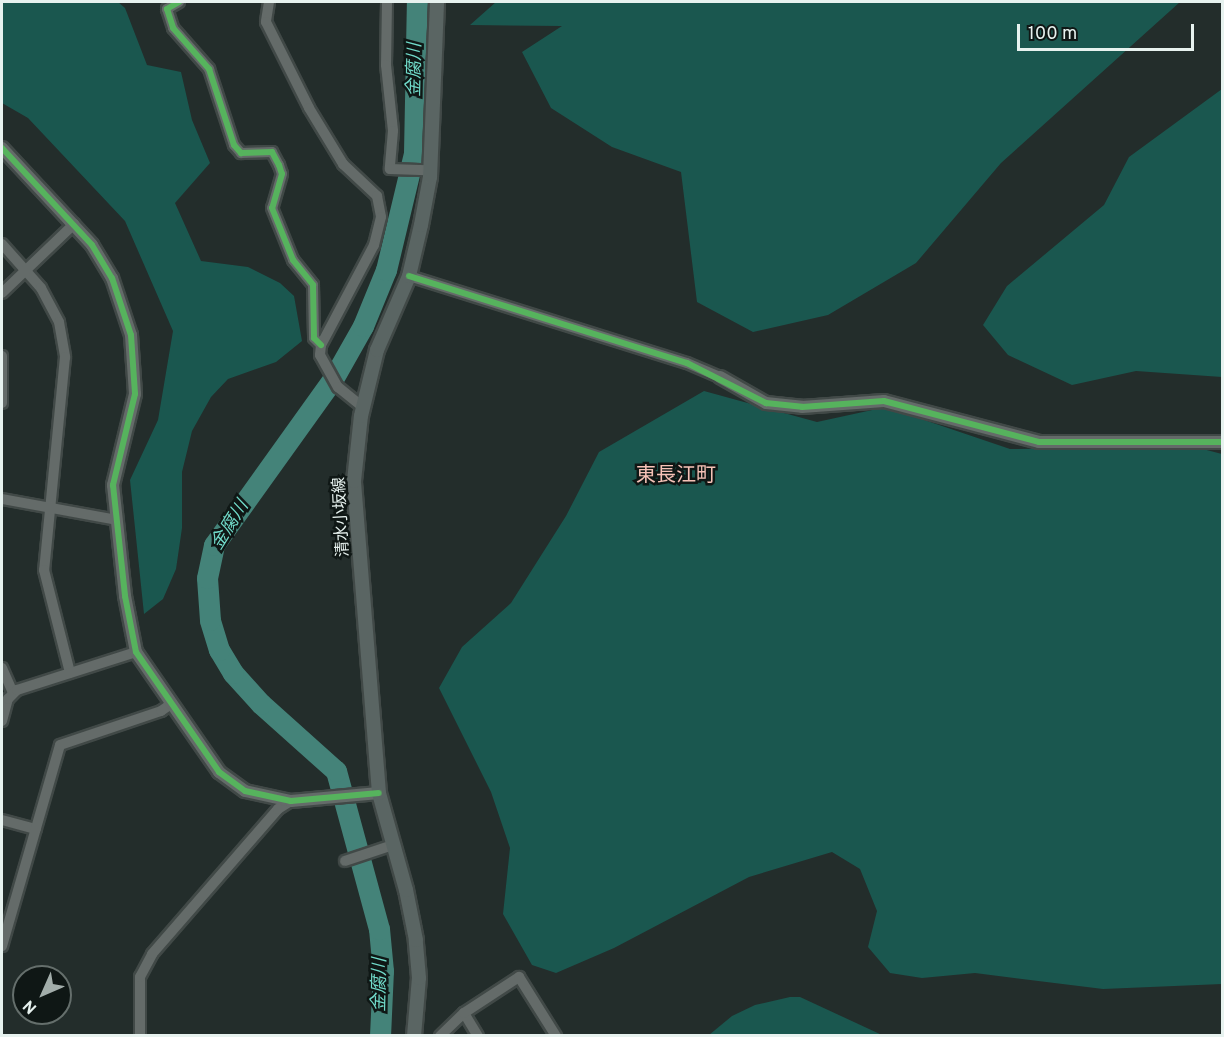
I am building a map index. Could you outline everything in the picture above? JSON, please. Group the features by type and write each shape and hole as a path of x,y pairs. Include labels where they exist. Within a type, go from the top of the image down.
{"main road":[{"name":"清水小坂線","path":"414,1035 419,978 416,940 388,846 379,793 354,481 363,407 377,350 409,276 428,174 437,2"}],"street":[{"path":"179,2 167,9 173,28 209,69 234,145 241,153 272,152 279,165 282,174 272,208 293,260 313,285 314,338 338,387 363,407"},
{"path":"268,2 266,22 309,108 343,164 376,196 381,217 375,245 320,350"},
{"path":"387,2 386,65 393,131 390,169 428,174"},
{"path":"2,148 74,224 112,278 130,335 135,394 113,485 136,652 219,772 246,791 291,801 379,793"},
{"path":"2,293 74,224"},
{"path":"2,244 26,270 59,322 65,357 49,508 46,590 70,673"},
{"path":"409,276 687,363 720,377 766,403 802,407 884,401 1039,442 1222,442"},
{"path":"2,356 2,404"},
{"path":"2,500 117,520"},
{"path":"13,693 136,652"},
{"path":"2,668 13,693 2,721"},
{"path":"2,946 60,745 161,711 171,704"},
{"path":"140,1035 140,977 152,954 278,809 291,801"},
{"path":"2,820 36,829"},
{"path":"345,861 388,846"},
{"path":"440,1035 464,1013 519,977 556,1035"},
{"path":"464,1013 478,1035"}],"green space":[{"path":"2,2 118,2 125,8 147,65 181,72 192,120 210,163 175,203 201,261 248,267 280,283 294,296 302,341 276,362 228,379 211,397 192,431 182,472 182,528 176,569 163,599 144,614 130,480 158,420 173,331 125,221 28,118 2,103"},
{"path":"496,2 1180,2 1001,163 916,263 828,315 753,332 697,302 681,172 612,147 551,108 522,52 562,26 470,25"},
{"path":"1222,89 1222,377 1136,371 1072,385 1008,355 983,325 1007,286 1104,205 1129,157"},
{"path":"704,391 817,422 886,407 1010,449 1195,447 1222,454 1222,984 1103,989 975,973 922,978 890,973 868,947 877,911 860,869 832,852 749,877 614,948 556,973 532,965 503,914 510,848 491,792 439,688 462,647 511,603 566,516 599,452"},
{"path":"800,997 882,1035 709,1035 732,1016 755,1005"}],"waterway":[{"name":"金腐川","path":"380,1036 383,971 379,929 336,771 261,704 233,673 219,650 210,620 207,578 214,545 333,379 363,326 386,270 414,153 417,2"}],"cycle path":[{"path":"179,2 167,9 173,28 209,69 234,145 241,153 272,152 279,165 282,174 272,208 293,260 313,285 314,338 321,345"},
{"path":"2,148 92,245 112,278 131,335 135,394 113,485 125,596 136,652 219,772 245,791 291,801 379,793"},
{"path":"409,276 687,363 766,403 802,407 884,401 1039,442 1222,442"}],"district":[{"name":"東長江町","path":"676,476"}]}
